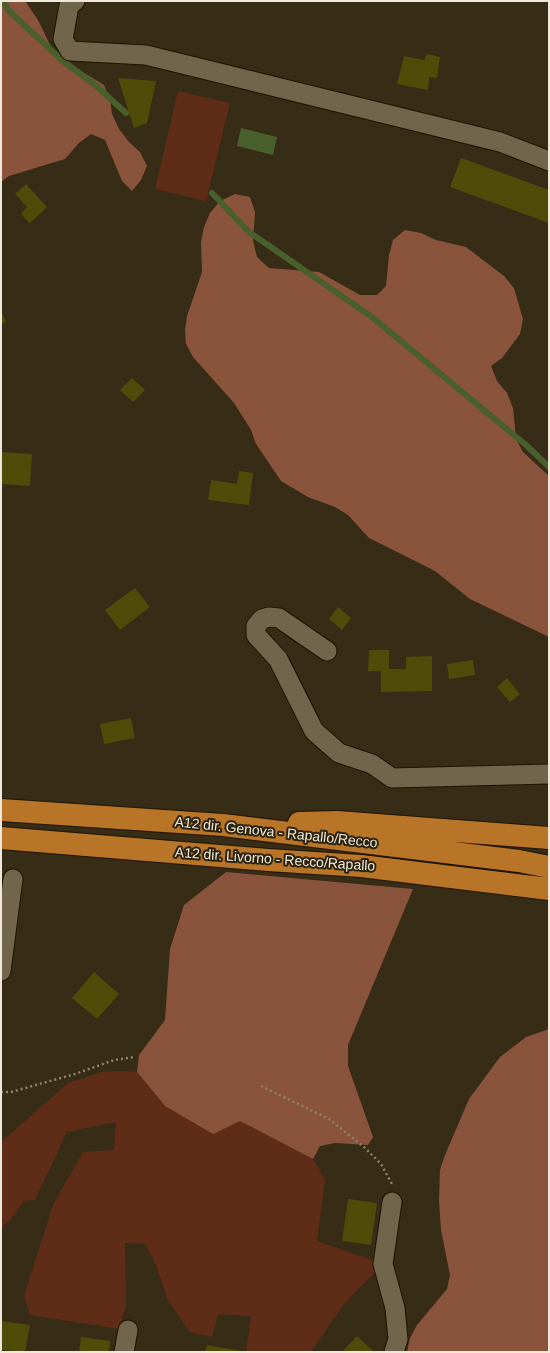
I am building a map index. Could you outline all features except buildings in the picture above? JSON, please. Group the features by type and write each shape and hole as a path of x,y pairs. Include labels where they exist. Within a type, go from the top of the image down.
{"highway":[{"name":"A12 dir. Genova - Rapallo/Recco","path":"1,810 223,825 519,861 548,886"},
{"path":"223,825 337,822 549,838"},
{"name":"A12 dir. Livorno - Recco/Rapallo","path":"1,838 268,860 361,866 500,884 548,886"}],"street":[{"path":"75,1 69,6 63,39 70,52 146,56 500,142 549,161"},
{"path":"327,651 279,618 269,617 262,619 256,626 256,635 278,659 314,731 339,754 372,764 392,778 549,774"},
{"path":"1,971 13,879"},
{"path":"392,1202 383,1264 395,1308 398,1339 394,1352"},
{"path":"124,1352 128,1330"}],"path":[{"path":"1,1092 11,1092 75,1074 114,1060 135,1057"},
{"path":"261,1086 329,1119 364,1147 381,1164 392,1183 392,1202"}],"shaded area":[{"path":"1,1 25,1 38,20 52,49 63,60 104,85 110,99 112,114 119,129 129,142 140,152 147,166 141,180 132,191 122,181 105,140 91,134 79,143 65,159 9,176 1,182"},
{"path":"178,91 230,103 206,201 155,189"},
{"path":"241,128 277,137 273,155 237,146"},
{"path":"235,194 250,197 255,212 253,241 257,257 269,268 319,272 360,295 377,295 386,286 389,255 393,240 405,230 421,233 436,240 466,247 504,276 514,288 523,319 520,334 502,358 491,366 497,381 507,393 513,408 516,439 523,452 549,476 549,637 470,599 435,571 369,538 348,515 335,507 308,497 281,481 256,444 251,430 234,403 193,357 186,344 185,330 187,316 202,272 201,242 204,227 210,213 220,201"},
{"path":"226,872 413,889 348,1045 348,1066 373,1137 368,1145 335,1143 320,1146 313,1159 240,1121 213,1134 165,1106 137,1072 139,1055 165,1020 170,949 184,905"},
{"path":"549,1029 549,1352 407,1352 410,1338 417,1325 447,1289 450,1275 441,1230 439,1200 440,1170 469,1099 500,1057 526,1037"},
{"path":"102,1072 137,1072 165,1106 240,1121 313,1159 325,1179 317,1241 383,1264 343,1305 311,1352 246,1352 251,1316 218,1314 212,1337 190,1332 168,1300 156,1265 145,1244 125,1243 126,1305 119,1329 30,1315 24,1296 53,1205 83,1152 114,1150 116,1122 67,1132 35,1200 24,1201 11,1219 1,1228 1,1142 68,1083"}],"waterway":[{"path":"3,1 9,11 63,61 94,84 126,113"},
{"path":"212,193 249,232 372,317 526,445 549,467"}]}
